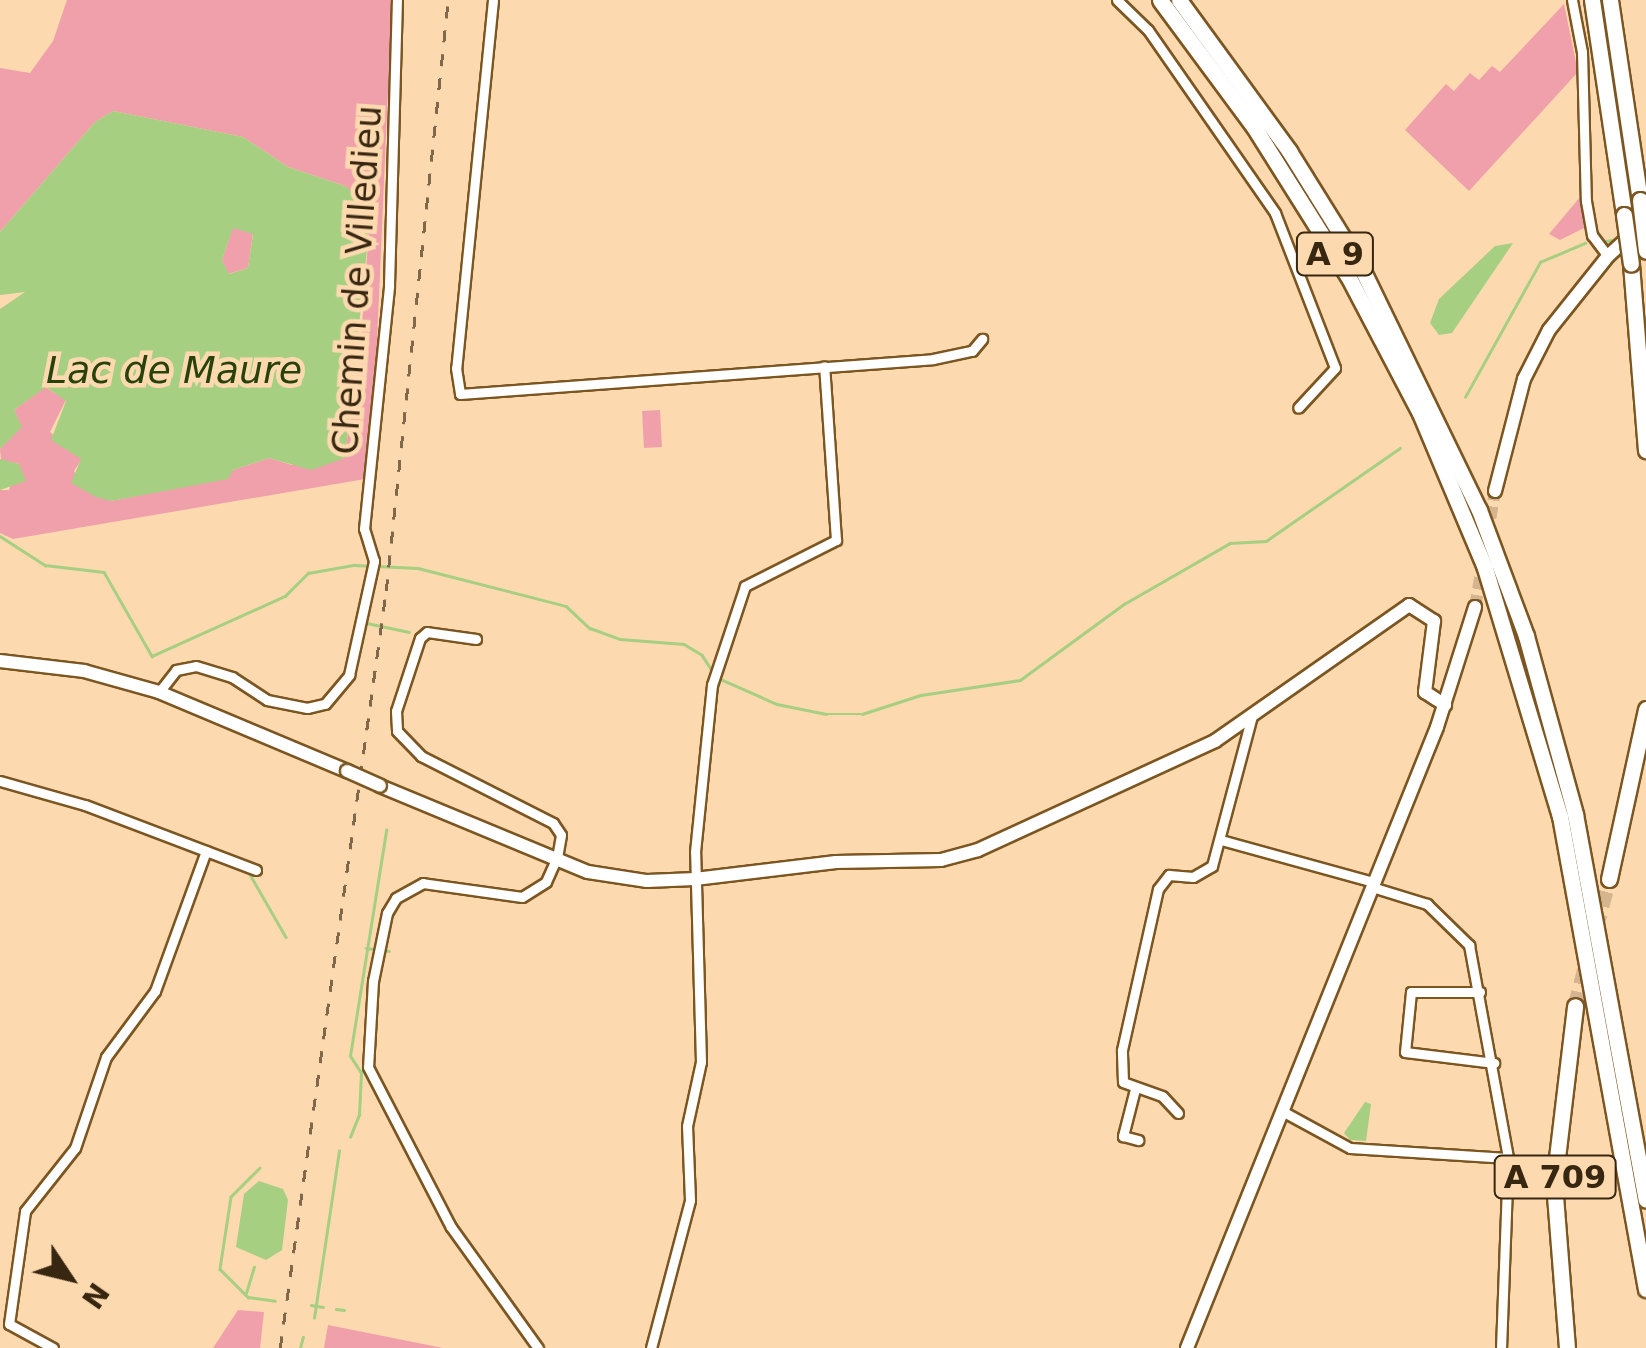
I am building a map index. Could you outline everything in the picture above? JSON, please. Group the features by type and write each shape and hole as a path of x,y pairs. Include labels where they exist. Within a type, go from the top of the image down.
{"highway":[{"name":"A 9","path":"1160,0 1326,238 1400,373 1465,516 1514,650 1556,802 1646,1288"},
{"name":"A 9","path":"1179,0 1281,139 1360,265 1432,403 1483,520 1536,670 1575,814 1646,1200"},
{"path":"1592,0 1624,214 1646,450"},
{"path":"1610,0 1646,253"},
{"path":"1609,878 1646,709"},
{"name":"A 709","path":"1567,1348 1554,1183 1575,1006"}],"street":[{"name":"Chemin de Villedieu","path":"159,692 176,670 196,666 232,676 286,706 325,704 349,675 373,565 364,528 390,286 396,0"},
{"path":"493,0 456,368 460,394 961,354 982,339"},
{"path":"1117,0 1148,30 1275,212 1335,368 1298,408"},
{"path":"1572,0 1582,52 1586,201 1592,234 1612,252"},
{"path":"1495,491 1524,379 1550,330 1612,252 1646,221"},
{"path":"650,1348 690,1200 687,1126 700,1062 702,994 695,879 712,685 739,597 754,578 836,540 824,366"},
{"path":"0,660 84,672 159,692 556,860 615,878 695,879 967,854 1182,759 1250,719 1409,604 1434,621 1426,692 1444,706"},
{"path":"1187,1348 1436,727 1475,608"},
{"path":"476,639 428,632 420,638 396,711 396,731 421,756 553,823 561,834 556,860 540,888 522,896 408,886 387,913 367,1034 368,1067 451,1227 538,1348"},
{"path":"1178,1113 1162,1096 1136,1088 1118,1073 1158,889 1169,875 1202,874 1221,840 1250,719"},
{"path":"0,781 256,870"},
{"path":"1221,840 1373,884 1436,910 1469,945 1494,1063 1508,1158 1501,1348"},
{"path":"52,1348 9,1324 26,1211 75,1148 106,1058 172,958 206,852"},
{"path":"1480,992 1412,992 1405,1052 1494,1063"},
{"path":"1136,1088 1124,1136 1138,1140"},
{"path":"1282,1111 1350,1148 1508,1158"}],"shaded area":[{"path":"67,0 392,0 371,478 13,539 0,533 0,490 9,490 19,464 1,460 0,449 21,427 14,410 45,387 66,400 50,432 82,459 74,471 86,490 111,501 188,485 269,458 292,465 344,458 359,364 369,231 345,186 288,167 243,137 113,111 95,122 0,232 0,68 30,73 53,41"},
{"path":"1564,4 1578,72 1469,191 1405,130 1446,84 1454,91 1470,73 1479,80 1492,66 1500,72"},
{"path":"1581,196 1584,228 1560,240 1549,234"},
{"path":"233,227 253,233 248,268 228,274 222,260"},
{"path":"660,410 662,447 644,448 642,411"},
{"path":"238,1310 264,1312 260,1348 213,1348"},
{"path":"328,1325 443,1348 324,1348"}],"water":[{"name":"Lac de Maure","path":"113,111 243,137 288,167 345,186 361,199 369,231 345,458 311,470 269,458 233,470 228,479 111,501 71,483 81,459 51,440 66,401 46,387 14,410 22,427 0,449 0,309 25,292 0,295 0,232 95,122","holes":["233,228 253,234 248,268 229,274 222,260"]},
{"path":"1513,243 1452,333 1439,335 1430,323 1439,299 1495,246"},
{"name":"Lac de Maure","path":"0,459 19,464 26,481 0,490"},
{"path":"1365,1102 1371,1104 1366,1141 1350,1140 1344,1133"},
{"path":"259,1181 283,1189 288,1200 282,1250 266,1260 236,1247 244,1194"}],"waterway":[{"path":"1606,241 1617,239"},
{"path":"1465,397 1540,262 1585,243"},
{"path":"718,678 777,704 826,714 862,714 921,695 1020,680 1124,604 1230,543 1266,541 1400,448"},
{"path":"0,536 45,565 104,572 152,656 285,596 308,573 354,565 418,568 566,606 590,628 620,639 684,644 702,655 713,672"},
{"path":"362,622 409,632"},
{"path":"350,1137 359,1115 361,1073 350,1056 386,830"},
{"path":"248,871 286,937"},
{"path":"366,948 373,949"},
{"path":"314,1318 339,1151"},
{"path":"260,1168 231,1197 220,1269 248,1297 275,1301"},
{"path":"246,1293 254,1267"},
{"path":"311,1305 323,1307"},
{"path":"336,1309 344,1310"},
{"path":"300,1348 303,1337"}],"tunnel":[{"path":"1475,607 1495,491"},
{"path":"1596,928 1609,879"},
{"path":"1575,1006 1587,960"}],"railway":[{"path":"280,1348 386,591 448,0"}]}
